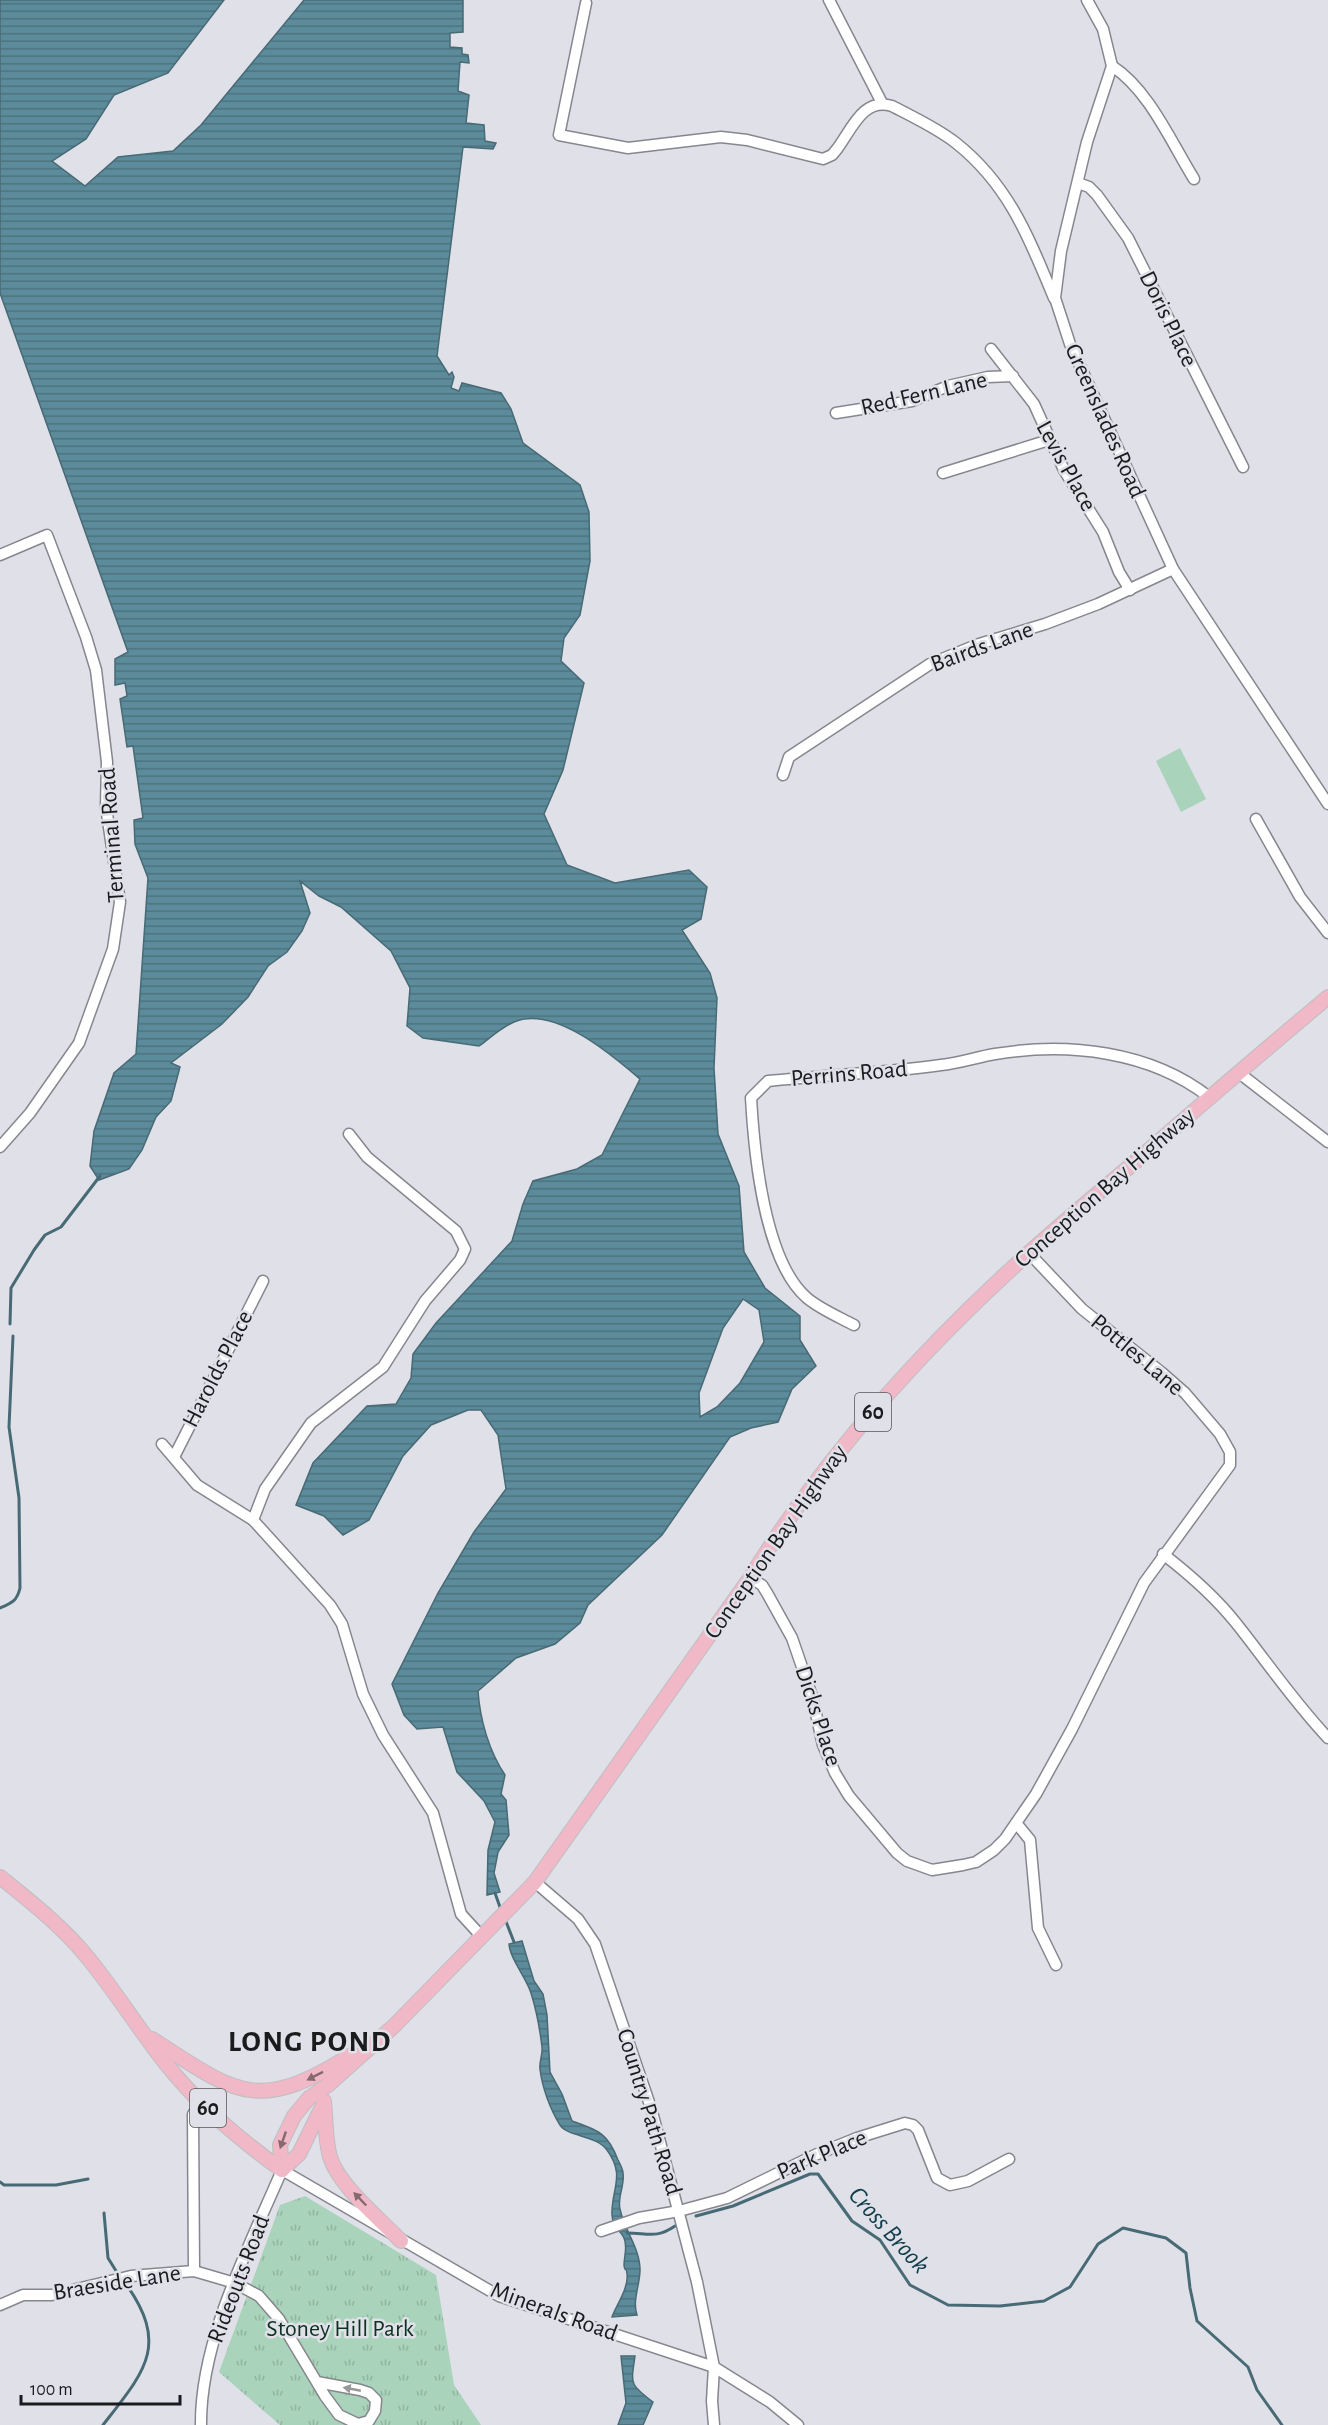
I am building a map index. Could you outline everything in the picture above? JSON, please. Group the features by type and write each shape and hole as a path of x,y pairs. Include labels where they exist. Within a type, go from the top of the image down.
{"main road":[{"name":"Conception Bay Highway","path":"282,2170 280,2145 294,2116 309,2098 328,2085 394,2026 535,1882 750,1578 767,1550 850,1438 948,1331 1029,1253 1238,1072 1328,998"},
{"name":"60","path":"0,1877 48,1916 72,1940 111,1987 167,2065 204,2104 258,2153 282,2170"},
{"path":"146,2035 213,2078 239,2089 256,2091 274,2090 311,2078 383,2034"},
{"path":"282,2170 299,2154 321,2113 328,2085"},
{"path":"324,2102 326,2136 330,2157 336,2171 351,2190 401,2241"}],"street":[{"path":"829,0 882,103"},
{"path":"1087,0 1103,29 1112,66 1126,75 1141,93 1194,179"},
{"path":"586,3 559,135 628,148 721,136 747,140 823,159 832,155 867,108 882,103 892,106 954,142 979,163 997,183 1019,219 1054,298"},
{"name":"Greenslades Road","path":"1112,66 1087,142 1061,251 1054,298 1070,344 1173,568 1328,804"},
{"name":"Doris Place","path":"1078,183 1089,187 1097,195 1128,238 1243,467"},
{"name":"Levis Place","path":"991,349 1034,404 1064,470 1103,532 1119,572 1130,590"},
{"name":"Red Fern Lane","path":"836,413 912,401 948,386 988,377 1013,376"},
{"path":"943,473 1049,440"},
{"name":"Terminal Road","path":"0,555 47,535 86,637 96,670 107,762 106,807 120,902 113,949 79,1043 30,1113 0,1147"},
{"name":"Bairds Lane","path":"783,775 789,757 930,664 979,644 1045,624 1130,590 1173,568"},
{"path":"1256,819 1300,897 1328,933"},
{"name":"Perrins Road","path":"854,1325 806,1297 787,1272 772,1235 753,1145 751,1098 768,1081 943,1065 997,1054 1042,1049 1085,1049 1124,1058 1179,1076 1209,1097"},
{"path":"1238,1072 1328,1142"},
{"path":"253,1520 265,1489 311,1423 383,1367 424,1300 460,1260 465,1248 456,1231 367,1157 349,1134"},
{"name":"Pottles Lane","path":"1029,1253 1082,1309 1185,1393 1220,1434 1230,1452 1230,1465"},
{"name":"Harolds Place","path":"174,1457 263,1281"},
{"path":"162,1444 197,1485 253,1520 330,1605 342,1624 363,1694 383,1735 433,1813 461,1914 484,1934"},
{"name":"Dicks Place","path":"750,1578 762,1585 792,1638 812,1696 823,1745 835,1773 849,1796 897,1853 913,1864 932,1870 976,1862 994,1850 1036,1794 1072,1729 1129,1611 1163,1554 1230,1465"},
{"path":"1163,1554 1183,1569 1235,1621 1302,1710 1328,1738"},
{"path":"1016,1823 1030,1840 1038,1928 1056,1965"},
{"name":"Country Path Road","path":"535,1882 578,1918 595,1944 651,2108 698,2282 714,2367 712,2401 714,2425"},
{"path":"194,2271 193,2114 204,2104"},
{"name":"Park Place","path":"606,2230 653,2215 680,2211 727,2198 815,2155 857,2138 905,2123 914,2125 918,2130 937,2178 950,2185 968,2181 1009,2159"},
{"name":"Minerals Road","path":"282,2170 499,2296 714,2367 770,2402 798,2425"},
{"name":"Rideouts Road","path":"201,2425 201,2401 211,2352 234,2283 282,2170"},
{"name":"Braeside Lane","path":"0,2305 23,2295 52,2295 131,2276 194,2271 234,2283 259,2296 279,2319 317,2382 339,2415 358,2424 369,2421 375,2411 376,2400 369,2393 317,2382"}],"green space":[{"path":"1180,748 1206,799 1181,812 1156,761"},
{"name":"Stoney Hill Park","path":"305,2196 436,2275 454,2385 481,2425 280,2425 219,2372 280,2205"}],"water":[{"path":"0,0 224,0 168,73 114,95 86,139 52,161 85,186 118,157 173,151 201,125 304,0 463,0 463,32 450,33 450,47 462,48 462,54 468,55 469,63 460,62 458,91 469,95 466,123 484,125 485,141 496,143 493,149 463,147 437,356 449,375 452,372 454,377 451,388 459,391 462,383 501,393 511,409 523,443 580,485 589,512 590,561 580,615 564,638 561,661 584,683 563,770 544,814 567,865 615,883 689,870 707,887 701,919 682,930 710,973 717,998 714,1068 718,1134 739,1186 744,1252 765,1288 800,1316 800,1340 816,1366 792,1389 778,1422 751,1428 730,1437 662,1535 588,1605 580,1623 555,1644 516,1658 478,1691 486,1735 505,1775 501,1794 506,1800 509,1835 498,1852 494,1873 500,1892 487,1895 488,1850 495,1822 484,1801 457,1772 443,1727 417,1729 404,1715 392,1684 438,1593 474,1532 506,1489 498,1435 481,1410 468,1410 431,1425 403,1456 369,1520 343,1535 324,1516 296,1505 313,1463 367,1406 396,1404 411,1378 413,1354 436,1323 512,1241 523,1204 533,1181 577,1169 602,1155 640,1079 582,1035 547,1020 530,1019 514,1022 479,1046 423,1038 407,1026 410,988 391,951 341,907 319,896 300,881 310,913 302,931 287,952 268,966 248,997 222,1024 171,1063 180,1067 171,1101 156,1117 142,1150 129,1169 99,1180 90,1166 94,1131 114,1073 136,1054 148,878 135,844 134,820 143,818 133,746 127,747 120,699 127,696 125,683 115,685 115,659 128,652 0,293","holes":["743,1299 759,1310 764,1342 740,1383 717,1407 700,1417 699,1393 723,1328"]},
{"path":"522,1941 534,1981 543,1994 547,2015 550,2072 562,2094 572,2121 595,2130 606,2138 622,2170 620,2209 635,2247 640,2270 635,2304 637,2315 612,2317 627,2279 624,2265 625,2241 615,2226 612,2215 616,2167 602,2145 564,2129 550,2105 541,2076 542,2047 535,2006 529,1987 510,1950 509,1944"},
{"path":"621,2356 635,2356 634,2383 653,2402 643,2425 618,2425 626,2403"}],"waterway":[{"path":"10,1324 11,1288 34,1250 45,1235 61,1227 100,1176"},
{"path":"0,1608 13,1601 20,1588 19,1498 9,1427 13,1336"},
{"path":"495,1893 501,1910"},
{"path":"505,1919 514,1942"},
{"name":"Cross Brook","path":"696,2216 733,2206 810,2174 818,2174 852,2221 880,2240 910,2285 948,2305 1000,2306 1044,2301 1070,2287 1098,2244 1123,2228 1166,2238 1186,2253 1197,2321 1248,2367 1257,2390 1282,2425"},
{"path":"0,2182 4,2185 56,2185 88,2179"},
{"path":"104,2213 108,2258 118,2274"},
{"name":"Cross Brook","path":"627,2233 657,2234 675,2226"},
{"path":"103,2425 140,2373 149,2342 147,2325 126,2284"}],"district":[{"name":"LONG POND","path":"310,2042"}]}
